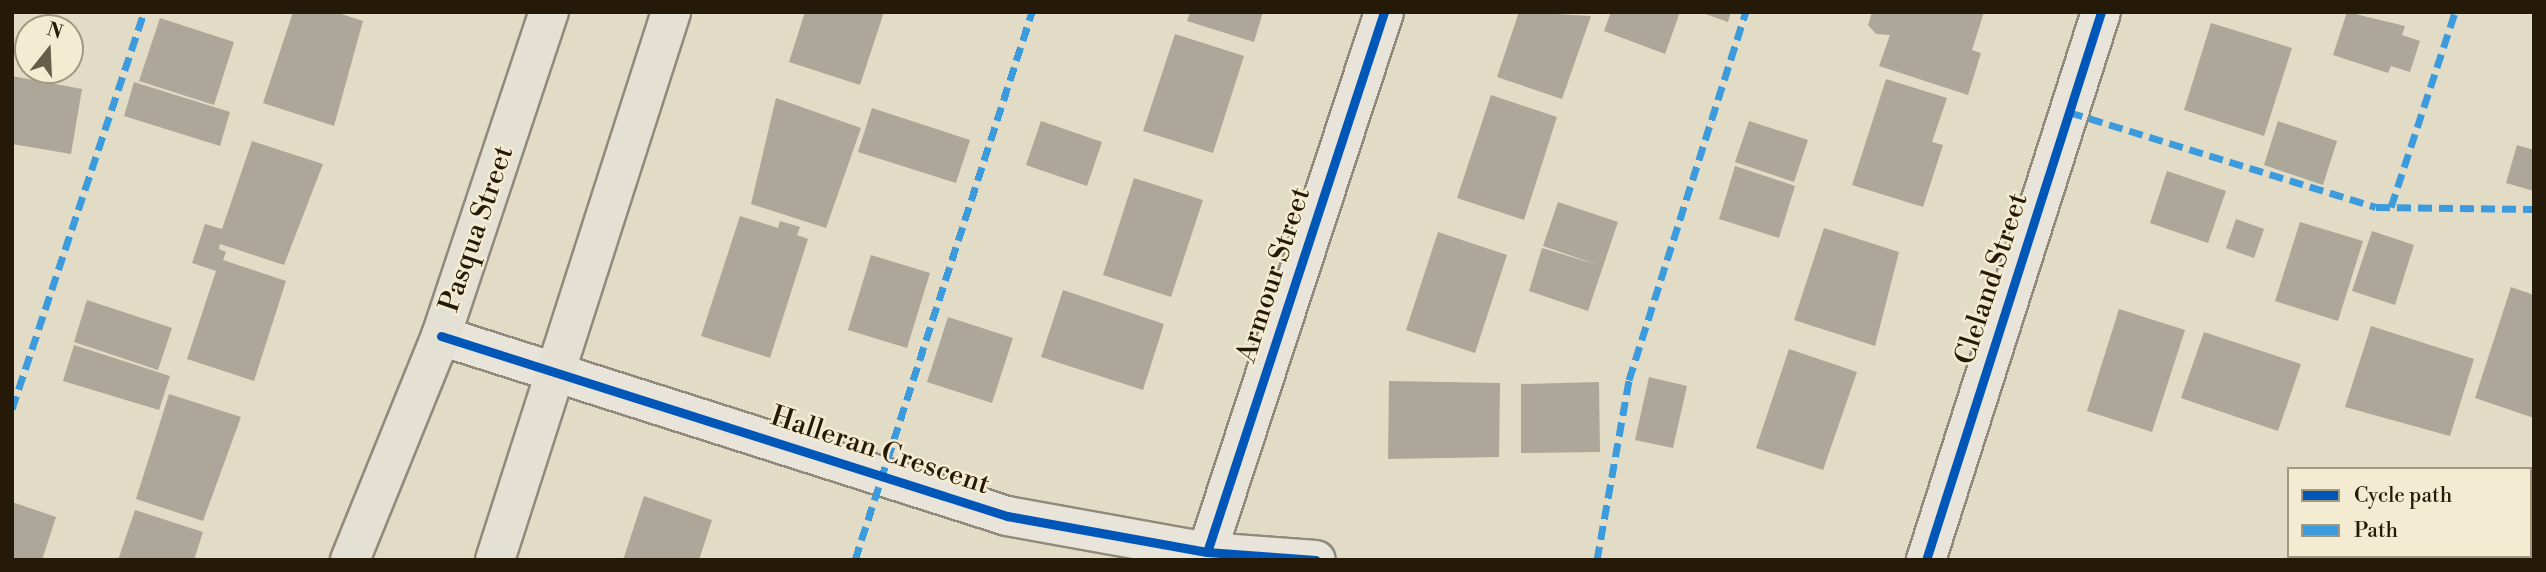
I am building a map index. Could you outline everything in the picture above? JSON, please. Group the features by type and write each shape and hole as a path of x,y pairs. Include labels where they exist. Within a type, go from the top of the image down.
{"main road":[{"name":"Pasqua Street","path":"350,560 441,336 549,12"},
{"path":"495,560 554,369 671,12"}],"street":[{"name":"Armour Street","path":"1207,552 1384,12"},
{"name":"Cleland Street","path":"1926,560 2101,12"},
{"name":"Halleran Crescent","path":"441,336 554,369 1007,516 1207,552 1316,560"}],"building":[{"path":"293,12 335,12 363,21 334,126 263,103"},
{"path":"805,12 884,12 860,85 789,62"},
{"path":"1190,12 1263,12 1254,42 1187,21"},
{"path":"1519,12 1591,16 1562,99 1497,77"},
{"path":"1611,12 1680,12 1665,54 1604,31"},
{"path":"1700,12 1731,12 1728,22"},
{"path":"1872,12 1984,12 1972,50 1981,53 1968,95 1879,66 1890,35 1876,34 1868,25"},
{"path":"2347,12 2405,26 2402,35 2420,41 2410,72 2391,66 2388,73 2333,55"},
{"path":"160,18 234,42 214,105 139,81"},
{"path":"2211,23 2292,48 2264,136 2184,110"},
{"path":"1175,34 1244,56 1213,153 1143,131"},
{"path":"12,76 14,84 55,84 82,89 71,154 12,144"},
{"path":"1886,79 1947,98 1932,142 1943,145 1923,207 1852,185"},
{"path":"134,82 230,112 220,146 124,116"},
{"path":"1491,95 1557,117 1524,220 1457,198"},
{"path":"776,98 861,128 826,228 751,204"},
{"path":"872,108 970,140 956,183 858,152"},
{"path":"1041,121 1102,142 1087,186 1026,165"},
{"path":"1749,121 1808,140 1794,182 1735,162"},
{"path":"2278,121 2337,141 2323,185 2264,165"},
{"path":"252,141 323,164 284,265 220,244 219,249 226,252 223,260 286,281 254,381 187,359 216,271 192,263 205,224 222,229"},
{"path":"2517,145 2534,150 2534,191 2506,183"},
{"path":"1735,166 1795,186 1779,238 1719,219"},
{"path":"2167,171 2226,191 2208,243 2150,223"},
{"path":"1134,178 1203,200 1171,297 1103,275"},
{"path":"1558,202 1618,222 1588,311 1529,291 1542,248 1598,265 1543,246"},
{"path":"740,216 778,228 780,221 800,227 797,235 808,239 770,358 701,336"},
{"path":"2236,219 2264,229 2254,258 2226,248"},
{"path":"2300,222 2363,241 2338,321 2275,301"},
{"path":"1824,228 1899,252 1875,346 1794,320"},
{"path":"2372,231 2414,245 2395,305 2352,291"},
{"path":"1438,232 1507,255 1475,353 1406,330"},
{"path":"871,255 930,273 907,348 848,330"},
{"path":"2511,287 2534,295 2534,418 2475,398"},
{"path":"1063,290 1164,324 1143,390 1041,357"},
{"path":"87,300 172,328 158,370 74,342"},
{"path":"2119,309 2185,330 2152,432 2087,411"},
{"path":"948,317 1013,338 992,403 927,382"},
{"path":"2371,326 2474,359 2450,436 2345,407"},
{"path":"2204,332 2301,364 2278,431 2181,398"},
{"path":"74,345 170,376 159,410 63,381"},
{"path":"1789,349 1857,372 1823,470 1756,448"},
{"path":"1649,377 1687,386 1673,448 1635,440"},
{"path":"1389,381 1500,383 1499,457 1388,459"},
{"path":"1599,382 1600,452 1521,453 1521,384"},
{"path":"169,394 241,417 203,521 136,499"},
{"path":"644,496 712,520 699,560 623,560"},
{"path":"12,502 56,517 42,560 12,560"},
{"path":"135,510 203,532 194,560 118,560"}],"marked path":[{"path":"12,409 144,12"},
{"path":"855,560 1032,12"},
{"path":"1597,560 1629,380 1746,12"},
{"path":"2391,207 2455,12"},
{"path":"2069,112 2376,207 2534,209"}],"cycle path":[{"path":"1207,552 1384,12"},
{"path":"1926,560 2101,12"},
{"path":"441,336 1007,516 1207,552 1316,560"}]}
